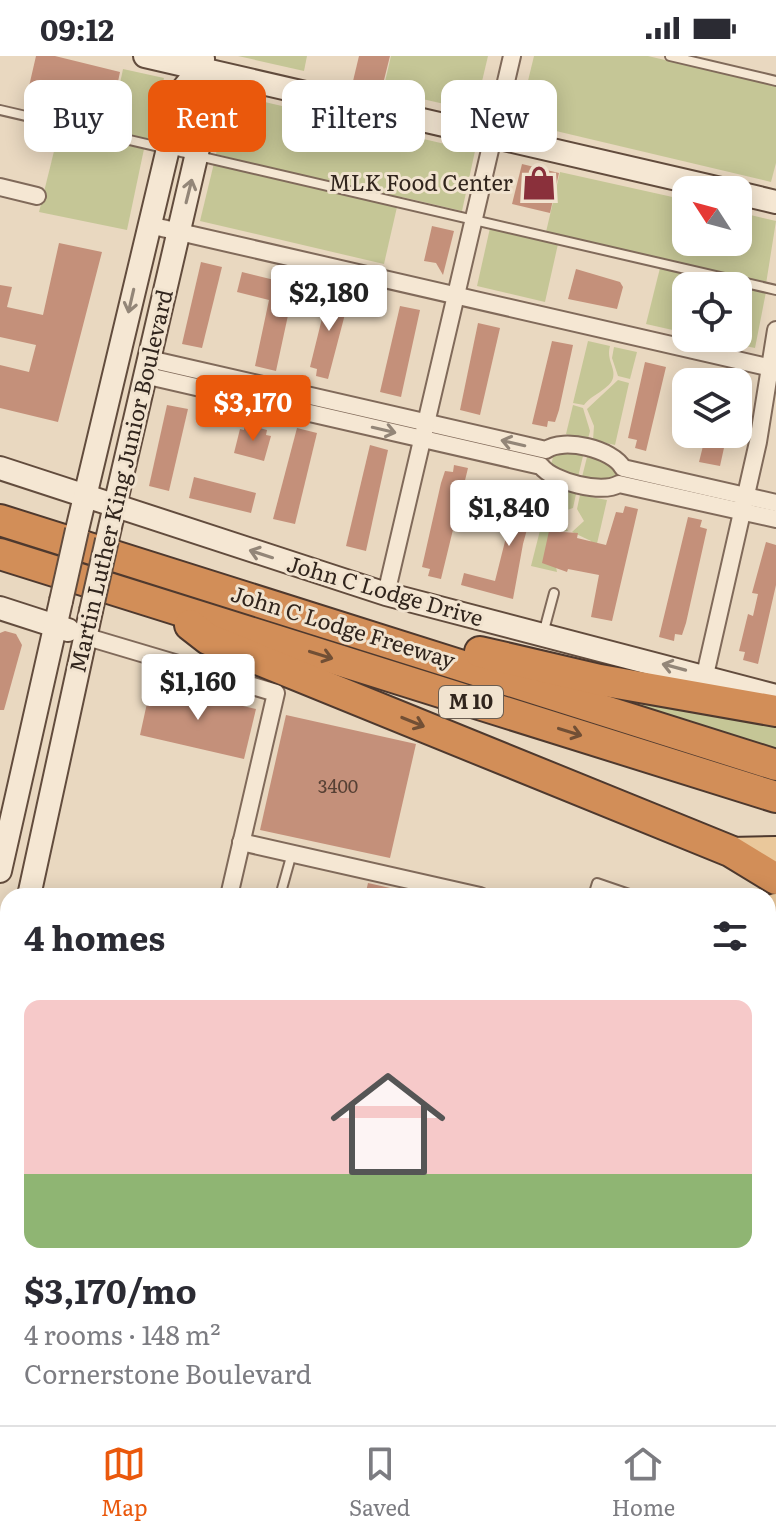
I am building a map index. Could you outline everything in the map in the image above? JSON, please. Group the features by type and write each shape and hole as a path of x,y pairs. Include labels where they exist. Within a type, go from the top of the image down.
{"highway":[{"name":"John C Lodge Freeway","path":"0,520 776,765"},
{"name":"John C Lodge Freeway","path":"0,554 776,797"},
{"path":"167,606 208,639 730,851 776,879"},
{"path":"416,650 451,645 600,680 776,711"}],"main road":[{"path":"145,56 202,62 441,122"},
{"name":"Martin Luther King Junior Boulevard","path":"189,80 202,62"},
{"name":"Martin Luther King Junior Boulevard","path":"31,888 84,636 210,97 202,62"},
{"path":"557,150 672,178"},
{"name":"Martin Luther King Junior Boulevard","path":"0,871 6,817 57,626 84,495 167,152"},
{"path":"752,196 776,202"},
{"path":"142,252 158,248 170,264"},
{"name":"John C Lodge Drive","path":"0,468 386,594 776,696"},
{"path":"0,608 84,636"},
{"path":"730,851 776,850"}],"street":[{"path":"507,80 512,56"},
{"path":"386,594 492,152"},
{"path":"0,187 37,196"},
{"path":"149,225 457,293 773,368"},
{"path":"705,675 773,368 776,330"},
{"path":"146,367 544,458"},
{"path":"544,458 562,443 613,456 621,476"},
{"path":"544,458 553,477 604,488 621,476 744,504 776,519"},
{"path":"744,504 776,503"},
{"path":"84,636 276,693 231,888"},
{"path":"241,842 445,888"}],"lane":[{"path":"670,56 776,81"},
{"path":"0,110 148,143"},
{"path":"189,152 776,290"},
{"path":"543,635 554,593"},
{"path":"282,888 292,853"},
{"path":"595,888 597,883 612,888"}],"green space":[{"path":"238,56 307,56 304,71"},
{"path":"391,56 488,56 482,80 441,80 441,103 425,100 425,80 385,80"},
{"path":"534,56 648,56 776,86 776,163 771,182 557,131 557,80 528,80"},
{"path":"123,69 164,78 148,80 148,139 132,135 132,80 121,80"},
{"path":"266,102 282,106 282,152 425,152 425,139 441,143 441,152 475,152 462,211 402,197 401,201 216,154 266,152"},
{"path":"132,146 144,149 127,230 39,212 54,152 132,152"},
{"path":"214,163 397,207 384,264 200,221"},
{"path":"560,172 672,197 672,256 752,256 752,215 776,221 766,284 752,281 752,272 715,272 546,232"},
{"path":"490,228 558,244 545,302 477,286"},
{"path":"660,268 678,272 672,272 672,330 646,324"},
{"path":"752,289 766,292 755,348 752,347"},
{"path":"588,341 610,346 609,356 614,374 611,382 584,405 573,403"},
{"path":"614,347 637,352 630,379 618,376 612,358"},
{"path":"618,380 629,383 615,445 593,440 594,426 587,409"},
{"path":"573,405 583,408 590,431 588,439 566,434"},
{"path":"562,451 583,456 578,477 556,471 551,465 554,453"},
{"path":"587,457 608,462 616,470 614,479 603,482 582,477"},
{"path":"551,487 576,494 573,508 564,511 561,517 568,531 549,531 557,572 531,566"},
{"path":"580,495 607,500 596,548 590,547 591,541 572,532 584,521 577,509"},
{"path":"590,690 776,720 776,748"}],"building":[{"path":"36,56 55,56 120,72 118,80 30,80"},
{"path":"359,56 390,56 384,80 353,80"},
{"path":"522,164 559,173 550,213 512,204"},
{"path":"432,226 454,231 443,275 436,263 424,261"},
{"path":"59,243 102,252 58,422 0,408 0,365 29,372 36,345 0,337 0,285 12,287 7,307 43,315"},
{"path":"201,262 222,267 202,348 182,344"},
{"path":"576,269 620,282 623,287 617,309 568,299"},
{"path":"242,272 303,287 298,308 290,306 276,371 255,366 269,300 237,292"},
{"path":"329,290 350,295 328,379 316,376 317,369 310,367"},
{"path":"400,306 420,310 401,397 380,392"},
{"path":"478,323 500,328 480,415 460,410"},
{"path":"552,341 573,345 559,410 555,422 548,421 547,427 532,424"},
{"path":"645,362 666,367 646,451 635,448 637,440 628,438"},
{"path":"167,405 188,409 169,491 149,486"},
{"path":"245,424 267,430 266,435 271,436 264,461 234,453 240,429 244,430"},
{"path":"297,428 317,433 295,524 273,519"},
{"path":"370,445 388,450 366,551 346,546"},
{"path":"702,448 724,448 720,466 699,462"},
{"path":"454,465 468,468 441,579 428,576 430,569 422,567 441,483 445,471 453,472"},
{"path":"194,477 256,493 251,513 189,498"},
{"path":"520,482 533,485 532,492 537,493 513,599 461,585 464,573 495,581"},
{"path":"625,506 638,509 612,621 591,617 599,575 568,569 567,572 542,563 549,531 578,533 577,538 606,545 616,512 623,513"},
{"path":"688,517 702,520 700,527 707,529 686,623 682,635 675,634 674,641 659,637"},
{"path":"766,542 776,545 776,585 758,664 743,660 745,652 739,651 748,614 753,616 758,594 752,593"},
{"path":"0,633 16,634 22,645 4,710 0,710"},
{"path":"151,685 256,709 244,759 140,735"},
{"path":"286,715 416,744 390,858 260,830"},
{"path":"368,883 390,888 367,888"}],"place":[{"name":"MLK Food Center","path":"539,183"}]}
